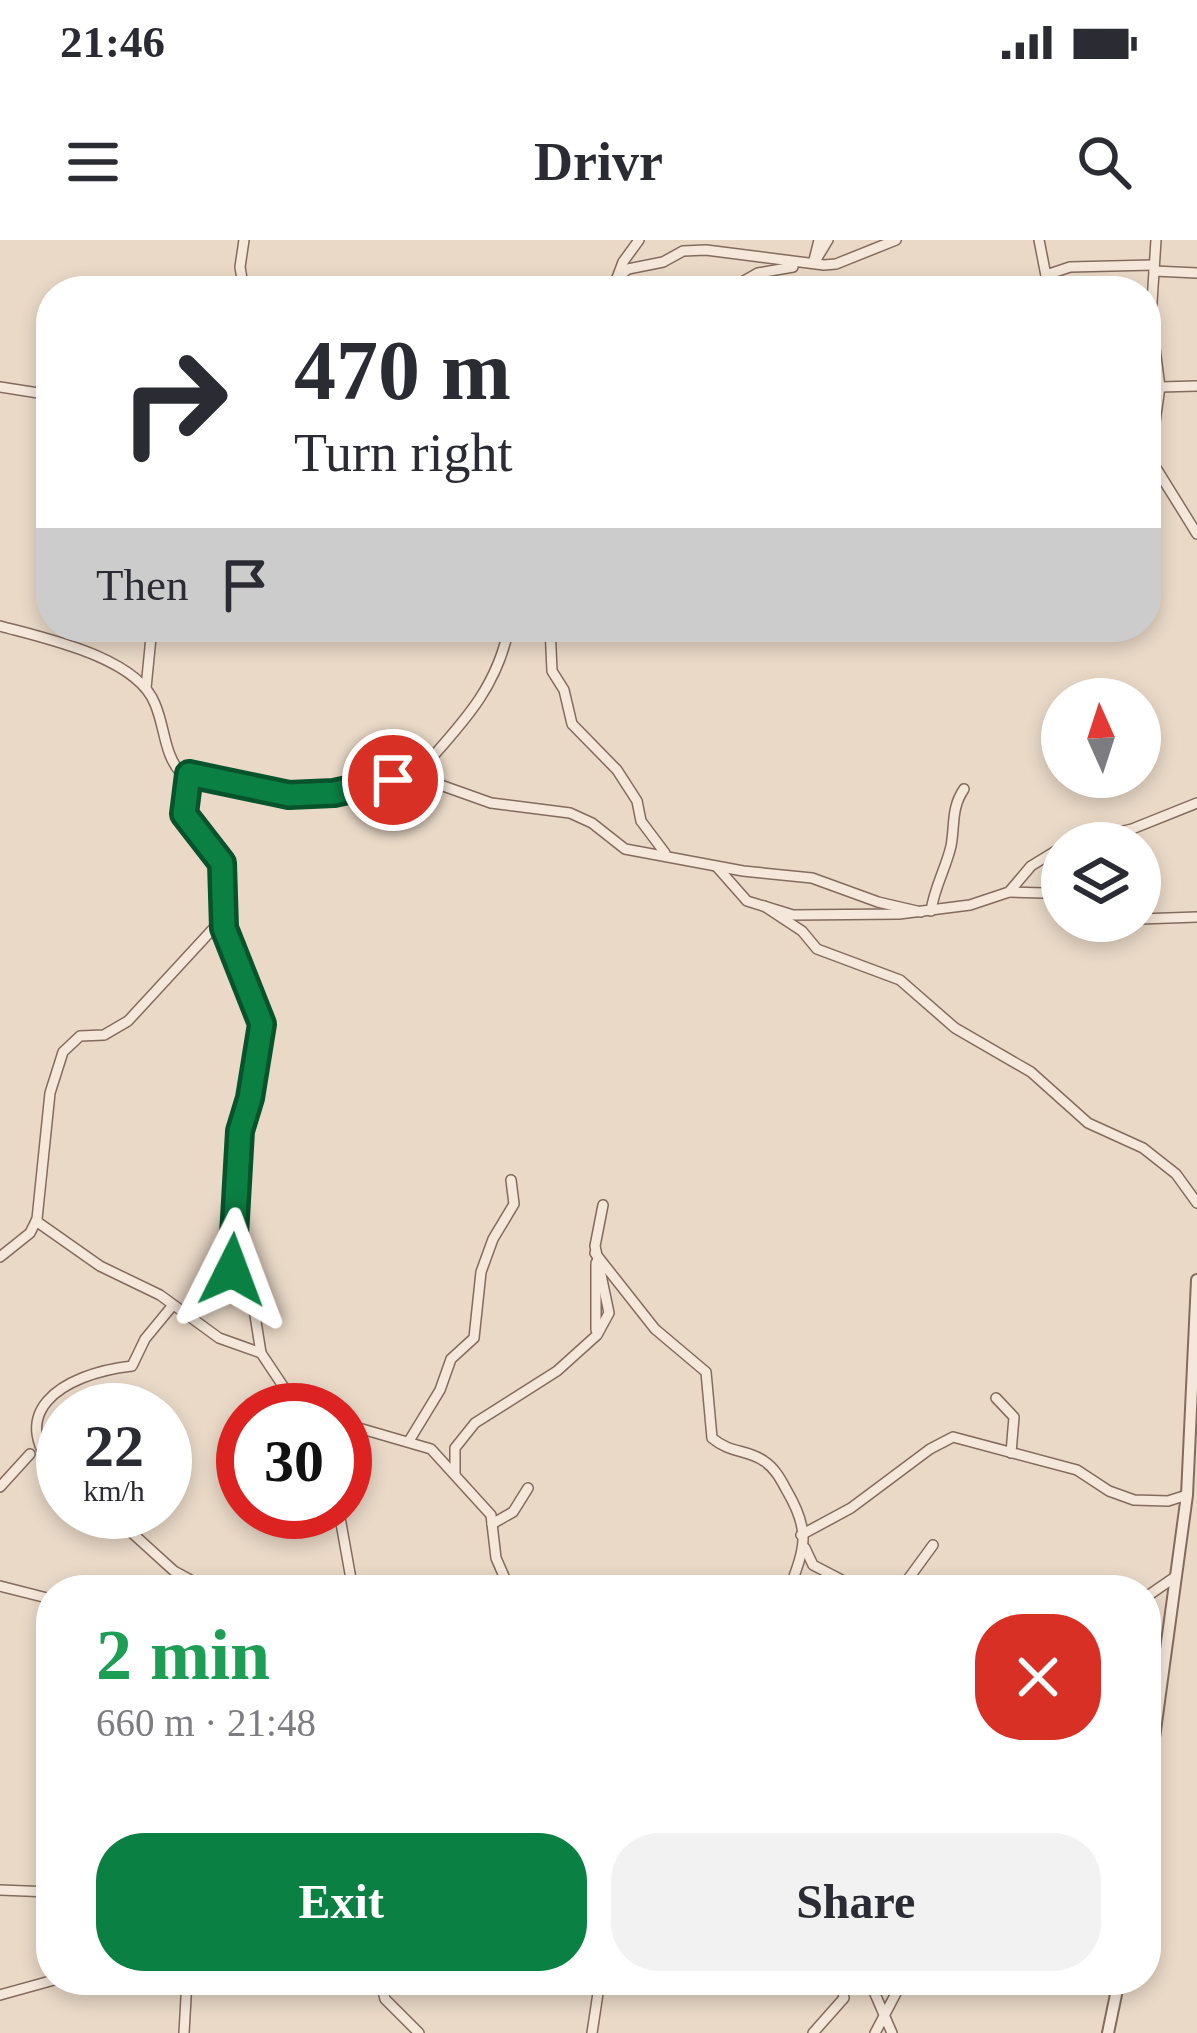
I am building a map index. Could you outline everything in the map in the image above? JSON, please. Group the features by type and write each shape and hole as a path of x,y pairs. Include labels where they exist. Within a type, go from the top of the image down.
{"street":[{"path":"242,276 244,240"},
{"path":"618,276 639,240"},
{"path":"811,265 824,240"},
{"path":"757,276 771,269 836,264 896,240"},
{"path":"1039,240 1046,275 1070,267 1197,273"},
{"path":"1153,276 1156,240"},
{"path":"619,276 683,251 811,265"},
{"path":"1161,390 1197,386"},
{"path":"0,387 36,393"},
{"path":"1161,474 1197,534"},
{"path":"0,626 36,637"},
{"path":"54,642 88,652 146,688 157,706 173,764 181,773 289,795 334,793 413,779 491,803 570,813 625,849 717,867 812,878 878,902 926,912"},
{"path":"146,688 151,642"},
{"path":"413,779 478,706 505,642"},
{"path":"551,642 552,671 565,689 572,724 617,770 637,801 641,821 666,854"},
{"path":"189,774 184,814 222,863 226,937 262,1024 240,1131 232,1270 251,1290 261,1353 282,1383"},
{"path":"926,912 951,848 954,808 964,789"},
{"path":"1150,822 1197,803"},
{"path":"1009,892 1041,860"},
{"path":"717,867 743,898 793,915 926,912 1009,892 1041,893"},
{"path":"764,906 802,931 817,949 900,980 955,1028 1031,1072 1088,1123 1143,1148 1176,1174 1197,1203"},
{"path":"1161,918 1197,917"},
{"path":"0,1257 30,1233 36,1221 50,1094 63,1052 80,1036 104,1035 128,1021 223,918"},
{"path":"409,1441 440,1390 451,1359 474,1338 481,1272 493,1239 514,1204 511,1180"},
{"path":"455,1474 455,1448 475,1423 537,1385 597,1335 596,1256 603,1205"},
{"path":"36,1221 219,1338 261,1353"},
{"path":"596,1256 655,1329 706,1372 712,1438 774,1469 802,1516 801,1535 813,1565 832,1575"},
{"path":"1161,1700 1190,1493 1197,1280"},
{"path":"28,1401 75,1378 132,1366 173,1305"},
{"path":"996,1398 1014,1417 1011,1453"},
{"path":"372,1431 431,1448 485,1506 503,1575"},
{"path":"19,1437 36,1459"},
{"path":"801,1535 850,1508 950,1438 1077,1470 1109,1491 1134,1500 1168,1501 1190,1493"},
{"path":"0,1487 30,1454"},
{"path":"492,1524 513,1512 528,1488"},
{"path":"139,1539 181,1575"},
{"path":"344,1539 350,1575"},
{"path":"910,1575 933,1545"},
{"path":"795,1575 805,1548"},
{"path":"1161,1587 1175,1577"},
{"path":"0,1586 36,1595"},
{"path":"0,1890 36,1891"},
{"path":"0,1995 36,1985"},
{"path":"184,2033 186,1995"},
{"path":"384,1995 419,2033"},
{"path":"592,2033 598,1995"},
{"path":"813,2033 844,1995"},
{"path":"874,1995 892,2033"},
{"path":"875,2033 895,1995"},
{"path":"1108,2033 1116,1995"}],"route":[{"path":"232,1270 240,1131 262,1024 226,937 222,863 184,814 189,774 289,795 334,793 393,780"}]}
